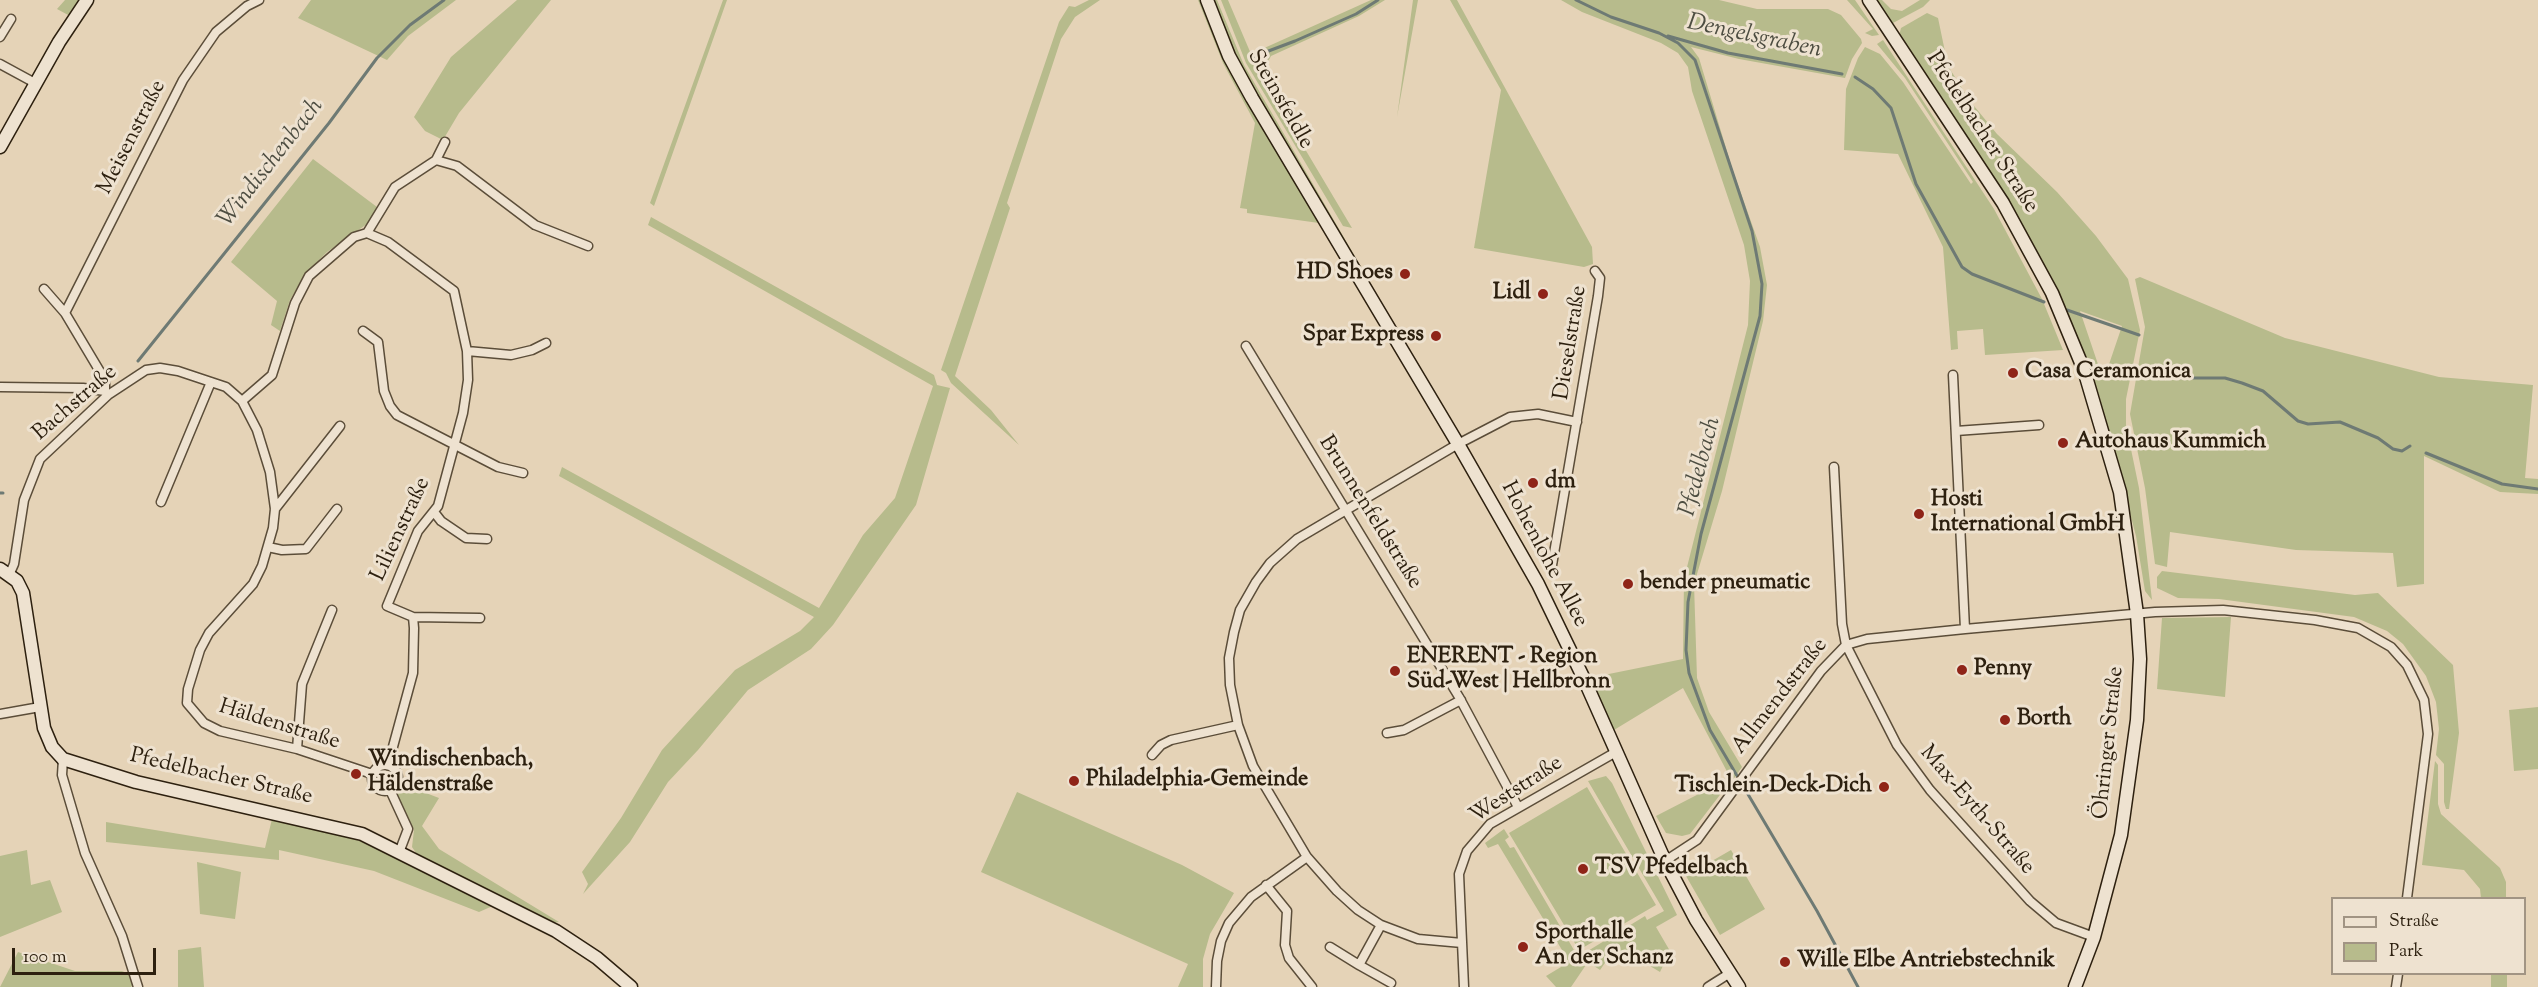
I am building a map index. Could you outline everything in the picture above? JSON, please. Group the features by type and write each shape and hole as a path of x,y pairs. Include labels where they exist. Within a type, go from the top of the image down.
{"street":[{"path":"0,147 35,83 87,0"},
{"name":"Meisenstraße","path":"64,314 169,106 201,51 226,22 259,0"},
{"name":"Steinsfeldle","path":"1207,0 1235,67 1323,216"},
{"name":"Pfedelbacher Straße","path":"1869,0 1998,194 2052,293"},
{"path":"0,37 10,19"},
{"path":"0,64 35,83"},
{"path":"242,401 272,375 295,303 309,276 354,237 367,233 395,187 436,160 445,142"},
{"path":"436,160 457,166 535,225 588,246"},
{"name":"Hohenlohe Allee","path":"1323,216 1538,584 1584,678 1665,861 1696,920 1740,987"},
{"name":"Lilienstraße","path":"367,233 388,242 454,291 467,351 468,380 455,447 434,512 418,531 387,606 413,617"},
{"name":"Dieselstraße","path":"1552,566 1599,296 1600,278 1595,271"},
{"path":"0,387 83,388 107,393 105,380 64,314 44,290"},
{"name":"Öhringer Straße","path":"2052,293 2084,370 2120,492 2137,614 2140,659 2138,720 2127,801 2094,937 2075,987"},
{"path":"363,331 378,342 384,390 390,406 397,415 455,447 498,467 523,473"},
{"path":"467,351 511,355 532,350 546,343"},
{"name":"Brunnenfeldstraße","path":"1245,346 1461,700 1518,807"},
{"name":"Häldenstraße","path":"146,370 160,368 178,371 226,387 242,401 257,430 270,471 275,509 262,566 253,584 209,633 200,650 188,688 188,703 204,723 220,731 297,749 372,774"},
{"name":"Bachstraße","path":"5,571 14,564 24,500 40,459 107,393 146,370"},
{"path":"1953,375 1965,629"},
{"path":"161,502 211,382"},
{"name":"Dieselstraße","path":"1462,943 1418,939 1381,925 1358,910 1337,891 1307,857 1253,766 1238,725 1230,685 1229,658 1240,610 1270,563 1297,539 1458,444 1510,417 1524,414 1577,422"},
{"path":"1956,431 2039,425"},
{"path":"275,509 340,426"},
{"name":"Max-Eyth-Straße","path":"1834,467 1842,624 1846,645 1897,745 1930,790 2030,901 2056,923 2094,937"},
{"path":"268,547 282,550 306,549 337,509"},
{"path":"434,512 441,521 466,538 487,540"},
{"path":"5,571 24,593 44,728 52,747 63,759 62,775 85,853 103,898 122,936 138,987"},
{"name":"Allmendstraße","path":"1665,861 1697,840 1821,671 1846,645 1867,639 1965,629 2203,609 2315,620 2358,628 2391,647 2407,665 2424,700 2428,734 2407,897"},
{"path":"297,749 302,684 332,610"},
{"path":"388,765 413,673 413,617 480,618"},
{"path":"1387,733 1404,730 1461,700"},
{"path":"0,714 40,707"},
{"path":"1152,755 1161,745 1171,740 1238,725"},
{"name":"Weststraße","path":"1464,987 1459,892 1462,861 1474,839 1490,824 1616,752"},
{"name":"Pfedelbacher Straße","path":"63,759 136,782 324,823 362,834 400,850 556,931 597,958 631,987"},
{"path":"388,765 378,766 372,774 376,787 390,790"},
{"path":"388,765 398,776 396,785 390,790"},
{"path":"390,790 408,829 400,850"},
{"path":"1216,987 1216,961 1229,923 1251,897 1307,857"},
{"path":"1266,885 1287,911 1285,945 1289,958 1312,987"},
{"path":"1359,965 1381,925"},
{"path":"1330,946 1391,982"},
{"path":"1708,987 1731,973"}],"green space":[{"path":"65,0 81,0 70,16 57,9"},
{"path":"311,0 456,0 408,36 387,60 298,18"},
{"path":"517,0 551,0 459,113 443,140 425,131 414,117 451,57"},
{"path":"723,0 727,0 654,206 650,203"},
{"path":"1089,0 1100,0 1075,17 1061,39 1007,203 1010,208 955,376 991,410 1019,445 951,383 946,373 941,370 1059,22 1069,6 1075,7"},
{"path":"1198,0 1203,0 1263,125 1319,223 1247,213 1247,209 1240,208 1255,123 1223,63"},
{"path":"1213,0 1217,0 1244,65 1379,298 1255,93 1234,53"},
{"path":"1221,0 1228,0 1251,54 1371,0 1385,0 1359,16 1271,56 1261,75 1352,228 1343,226 1246,63"},
{"path":"1413,0 1418,0 1397,117"},
{"path":"1450,0 1457,0 1592,247 1593,264 1584,267 1474,248 1501,90"},
{"path":"1561,0 1719,0 1757,9 1828,9 1841,15 1862,43 1852,59 1845,78 1739,59 1691,47 1699,58 1732,168 1760,247 1767,285 1763,321 1722,491 1694,584 1697,678 1709,712 1742,767 1732,781 1683,688 1614,730 1589,678 1683,659 1684,579 1748,325 1750,281 1744,245 1692,91 1688,67 1678,53 1661,43 1582,12"},
{"path":"1847,0 1855,0 1879,35 1872,36 1865,33 1873,29"},
{"path":"1875,0 1882,0 1891,9 1902,11 1920,0 1930,0 1923,7 1893,23"},
{"path":"1927,13 1938,18 1948,66 1970,101 1997,134 2057,192 2096,236 2128,279 2140,330 2126,399 2126,425 2139,488 2152,600 2145,591 2136,536 2099,395 2046,270 2009,202 1899,36 1901,28","holes":["2080,311 2122,326 2104,379 2103,379"]},
{"path":"1883,40 1994,209 2042,299 2063,350 1985,355 1983,329 1957,331 1958,349 1951,350 1943,247 1898,154 1844,150 1846,89 1858,58 1865,47 1880,54 1903,82 1971,184 1973,182 1905,78 1877,44"},
{"path":"313,159 377,207 367,224 327,252 306,273 290,300 280,331 271,325 277,301 231,262"},
{"path":"651,217 934,375 937,385 950,388 916,505 833,625 811,649 748,690 668,782 630,842 583,894 588,884 582,872 621,818 662,750 735,670 800,631 814,617 559,476 562,467 819,608 863,535 895,498 933,386 648,225"},
{"path":"2140,277 2285,338 2439,377 2533,385 2525,478 2538,479 2538,494 2500,492 2424,456 2424,584 2397,587 2393,553 2296,550 2170,532 2167,567 2155,564 2145,488 2130,414 2145,327 2135,279"},
{"path":"2162,571 2355,595 2378,593 2453,665 2459,733 2449,809 2446,809 2444,802 2444,764 2436,755 2439,729 2436,702 2426,676 2403,644 2387,631 2354,617 2219,599 2178,598 2157,588 2157,577"},
{"path":"2231,617 2225,697 2157,689 2162,618"},
{"path":"2538,707 2538,769 2514,771 2509,710"},
{"path":"2435,761 2438,765 2438,804 2441,814 2500,868 2506,882 2506,897 2481,897 2480,889 2464,870 2422,865"},
{"path":"1606,776 1612,783 1677,915 1656,927 1670,951 1660,972 1630,954 1626,960 1612,953 1600,970 1588,962 1571,987 1556,987 1546,976 1561,967 1557,960 1565,955 1498,844 1488,848 1485,843 1504,829 1509,837 1505,840 1510,848 1514,847 1578,957 1645,916 1647,920 1664,911 1588,781"},
{"path":"1722,782 1726,787 1690,834 1682,836 1666,833 1656,816"},
{"path":"405,785 439,798 422,826 439,849 559,922 550,923 416,853 412,847 414,830 397,795"},
{"name":"TSV Pfedelbach","path":"1587,787 1656,905 1579,950 1509,833"},
{"path":"1017,792 1182,865 1234,893 1210,934 1203,959 1203,987 1178,987 1188,964 981,872"},
{"path":"272,819 355,839 396,856 495,905 479,912 374,871 279,850 279,860 106,842 106,822 265,848"},
{"path":"27,850 31,885 50,880 62,912 0,937 0,856"},
{"path":"1731,850 1765,909 1720,935 1686,876"},
{"path":"197,862 241,872 235,919 200,914"},
{"path":"201,947 204,987 178,987 178,950"},
{"path":"18,952 75,971 122,971 129,974 133,985 131,987 0,987"},
{"path":"2491,975 2507,975 2507,987 2491,987"}],"waterway":[{"name":"Windischenbach","path":"138,361 329,123 377,58 410,25 444,0"},
{"path":"1250,58 1356,14 1378,0"},
{"name":"Pfedelbach","path":"1576,0 1611,17 1659,33 1678,43 1695,60 1752,231 1762,284 1760,316 1701,534 1688,602 1686,650 1689,673 1710,730 1817,911 1858,987"},
{"name":"Dengelsgraben","path":"1668,36 1728,53 1842,74"},
{"name":"Dengelsgraben","path":"1855,77 1873,89 1891,108 1916,184 1962,267 1972,274 2044,302"},
{"name":"Dengelsgraben","path":"2067,310 2139,335"},
{"name":"Dengelsgraben","path":"2168,371 2178,378 2225,378 2242,383 2263,391 2298,421 2308,424 2340,422 2378,438 2393,449 2402,451 2410,446"},
{"name":"Dengelsgraben","path":"2426,453 2502,484 2538,489"}],"place":[{"name":"HD Shoes","path":"1405,274"},
{"name":"Lidl","path":"1543,294"},
{"name":"Spar Express","path":"1436,336"},
{"name":"Casa Ceramonica","path":"2013,373"},
{"name":"Autohaus Kummich","path":"2063,443"},
{"name":"dm","path":"1533,483"},
{"name":"Hosti International GmbH","path":"1919,514"},
{"name":"bender pneumatic","path":"1628,584"},
{"name":"Penny","path":"1962,670"},
{"name":"ENERENT - Region Süd-West | Hellbronn","path":"1395,671"},
{"name":"Borth","path":"2005,720"},
{"name":"Windischenbach, Häldenstraße","path":"356,774"},
{"name":"Philadelphia-Gemeinde","path":"1074,781"},
{"name":"Tischlein-Deck-Dich","path":"1884,787"},
{"name":"TSV Pfedelbach","path":"1583,869"},
{"name":"Sporthalle An der Schanz","path":"1523,947"},
{"name":"Wille Elbe Antriebstechnik","path":"1785,962"}]}
